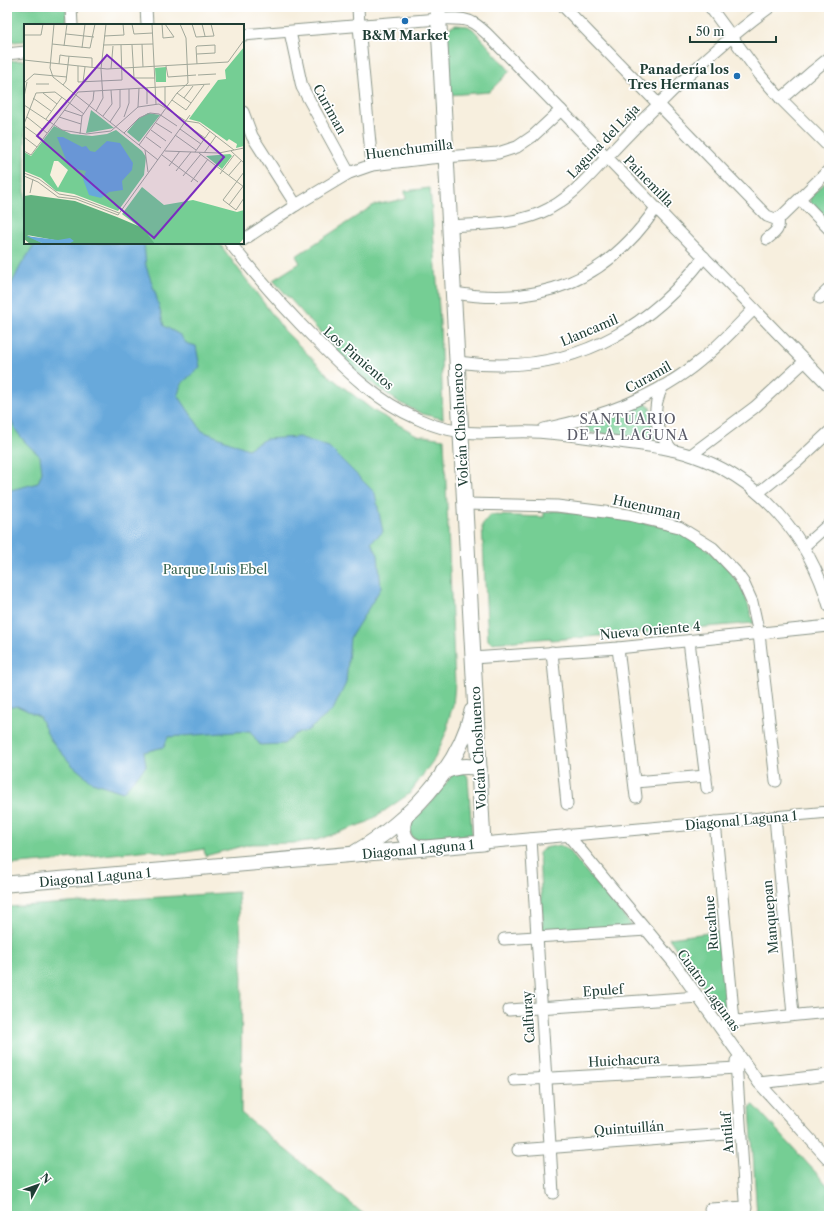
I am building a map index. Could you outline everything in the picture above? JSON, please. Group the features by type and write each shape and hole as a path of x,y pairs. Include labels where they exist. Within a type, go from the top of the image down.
{"street":[{"path":"71,7 72,24"},
{"path":"146,7 147,24"},
{"path":"358,7 372,166"},
{"path":"564,7 762,212 772,219 778,219 829,170"},
{"path":"710,7 760,75 781,99 829,147"},
{"name":"Laguna del Laja","path":"450,226 501,223 538,214 553,206 585,181 658,104 731,37 770,7"},
{"name":"Painemilla","path":"244,35 359,26 438,13 464,19 478,26 829,386"},
{"name":"Volcán Choshuenco","path":"438,13 483,843"},
{"name":"Curiman","path":"290,32 302,87 349,173"},
{"path":"7,54 24,52"},
{"path":"781,99 829,58"},
{"name":"Huenchumilla","path":"244,239 296,205 349,173 372,166 431,158 498,153 517,147 532,136 561,110"},
{"path":"244,115 252,136 296,205"},
{"path":"800,199 829,229"},
{"path":"454,292 473,296 507,297 541,292 573,281 601,265 626,246 656,208"},
{"path":"767,239 778,228 778,219"},
{"name":"Los Pimientos","path":"234,244 261,282 336,360 368,388 396,408 419,420 461,431 480,433 534,432 592,438 672,450 691,455 722,468 748,484 784,520 803,547 819,577 829,606"},
{"name":"Llancamil","path":"457,362 499,365 519,364 559,358 597,345 632,326 654,311 678,289 704,257"},
{"path":"820,298 829,289"},
{"name":"Curamil","path":"534,432 576,422 608,412 628,404 663,386 701,361 754,309"},
{"path":"691,455 755,407 804,361"},
{"path":"663,386 656,403 656,421 660,433 672,450"},
{"path":"758,493 798,461 829,432"},
{"name":"Huenuman","path":"464,504 564,506 629,515 679,527 713,548 721,555 743,582 752,602 759,634 776,781"},
{"path":"803,547 829,524"},
{"name":"Nueva Oriente 4","path":"473,658 618,648 829,626"},
{"path":"689,641 707,788"},
{"path":"618,648 636,797"},
{"path":"552,652 567,804"},
{"path":"352,854 375,841 407,814 427,793 456,752 466,732 475,698"},
{"path":"443,772 462,766 479,768"},
{"path":"635,782 706,776"},
{"name":"Diagonal Laguna 1","path":"7,884 829,812"},
{"path":"407,814 402,824 406,840 414,846 425,848"},
{"name":"Manquepan","path":"775,816 793,1015"},
{"name":"Rucahue","path":"715,822 734,1021"},
{"name":"Cuatro Lagunas","path":"568,835 682,973 759,1083 829,1160"},
{"name":"Calfuray","path":"531,838 553,1193"},
{"path":"504,939 647,930"},
{"name":"Epulef","path":"509,1010 699,998"},
{"path":"716,1023 829,1012"},
{"name":"Antilaf","path":"734,1048 737,1068 746,1211"},
{"name":"Huichacura","path":"514,1080 737,1068"},
{"path":"759,1083 829,1075"},
{"name":"Quintuillán","path":"518,1150 741,1134"},
{"path":"710,1209 746,1211"}],"green space":[{"path":"10,7 66,7 67,24 24,24 24,41 12,42"},
{"path":"456,25 468,26 473,29 510,71 489,92 449,95 446,33 451,27"},
{"name":"Parque Luis Ebel","path":"24,60 24,244 220,244 284,330 329,376 374,411 417,435 444,439 455,684 453,705 448,722 448,728 435,758 409,794 368,822 317,840 293,843 250,844 205,856 204,849 168,854 150,850 7,865 7,61"},
{"path":"829,179 829,223 810,204 810,197"},
{"path":"430,188 440,322 443,419 423,414 400,403 356,372 273,280 300,263 296,256 374,205 406,199 405,191"},
{"path":"642,404 646,404 650,407 651,421 656,435 654,440 650,441 588,432 585,429 587,426 624,414"},
{"path":"544,510 591,514 653,524 672,529 686,536 705,548 722,562 742,589 754,623 551,640 551,638 491,643 488,640 482,525 490,515 544,517"},
{"path":"463,772 468,778 472,835 421,840 414,839 411,836 410,824 433,800 452,775"},
{"path":"560,845 567,849 633,927 543,931 539,853 544,848"},
{"path":"238,892 242,959 241,1113 366,1216 7,1216 7,907"},
{"path":"723,931 728,1012 724,1013 720,1012 669,938"},
{"path":"754,1105 829,1187 829,1216 757,1216 750,1107"}],"water":[{"name":"Parque Luis Ebel","path":"35,244 144,244 146,266 156,295 164,326 180,335 186,343 196,346 200,367 181,384 178,395 202,431 248,449 265,439 299,437 329,447 375,493 383,532 371,542 378,555 381,588 350,638 346,683 333,710 307,731 295,734 284,744 260,745 250,731 168,737 164,747 144,752 146,766 123,792 92,782 72,765 50,739 39,716 17,706 7,708 7,491 38,483 42,472 40,456 20,436 13,425 7,410 7,293 21,265"}],"place":[{"name":"B&M Market","path":"405,21"},
{"name":"Panadería los Tres Hermanas","path":"737,76"}],"district":[{"name":"SANTUARIO DE LA LAGUNA","path":"628,428"}]}
